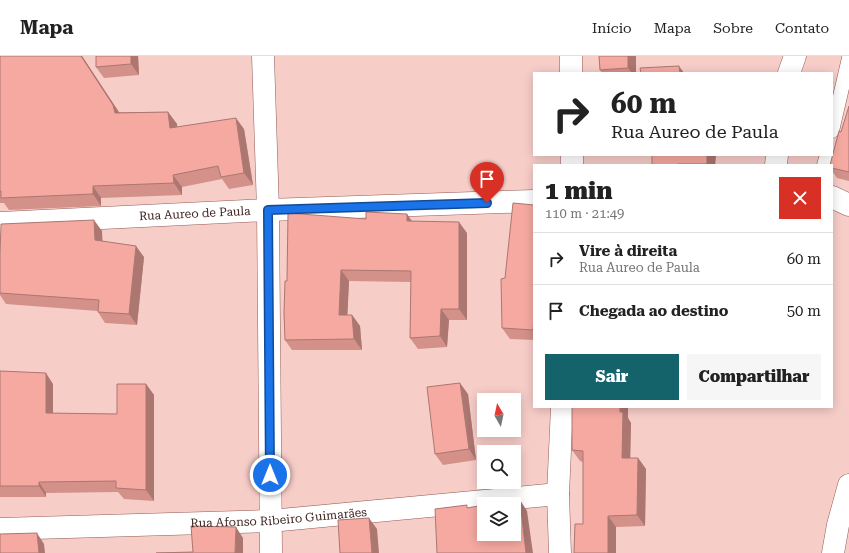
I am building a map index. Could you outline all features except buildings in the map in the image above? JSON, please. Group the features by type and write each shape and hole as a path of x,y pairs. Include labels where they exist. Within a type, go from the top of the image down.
{"street":[{"path":"263,56 268,210 271,553"},
{"path":"571,56 571,72"},
{"path":"789,72 795,56"},
{"path":"833,197 849,205"},
{"name":"Rua Aureo de Paula","path":"0,223 268,210 533,202"},
{"path":"560,553 558,494 562,408"},
{"path":"834,553 838,525 849,485"},
{"name":"Rua Afonso Ribeiro Guimarães","path":"0,529 270,521 558,494"}],"lane":[{"path":"833,127 849,58"}],"route":[{"path":"270,475 268,210 487,203"}]}
